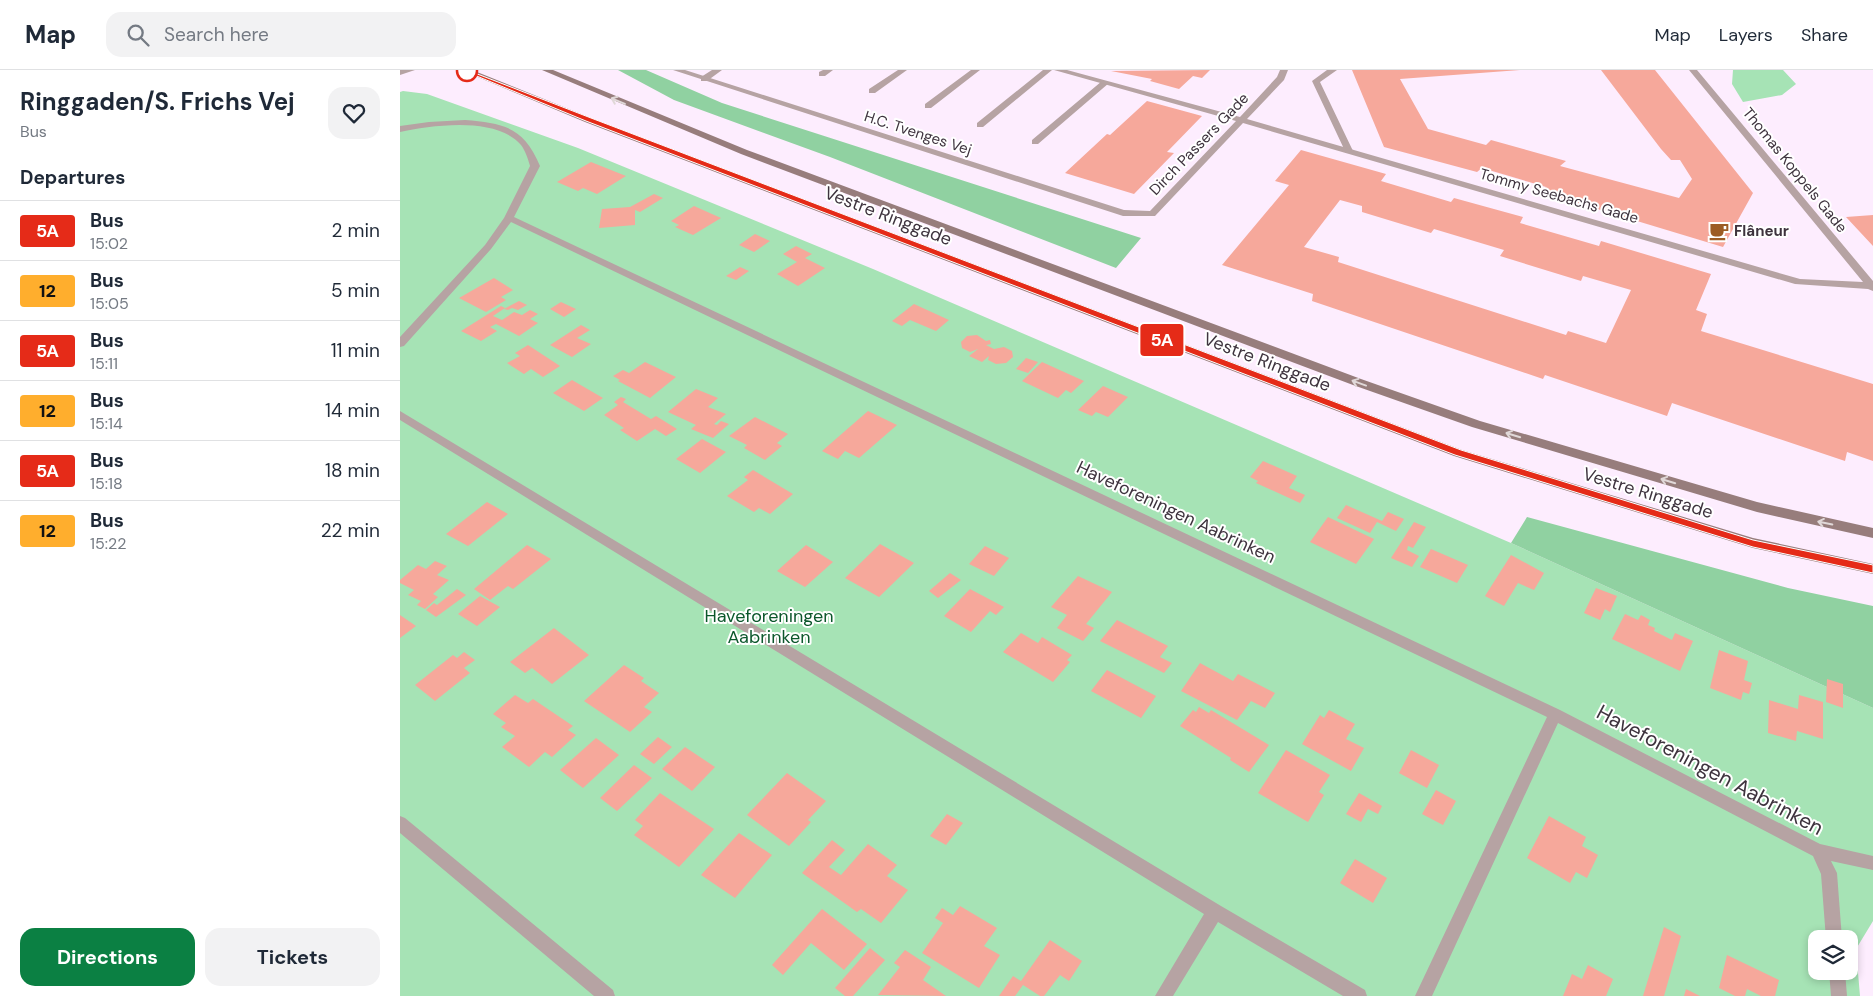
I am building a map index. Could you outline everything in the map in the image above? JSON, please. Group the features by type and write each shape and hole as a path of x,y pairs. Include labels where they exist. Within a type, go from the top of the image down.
{"main road":[{"name":"Vestre Ringgade","path":"465,70 588,120 1458,453 1753,543 1873,569"},
{"name":"Vestre Ringgade","path":"546,70 744,152 1356,382 1467,421 1757,508 1873,533"}],"street":[{"path":"400,73 411,70"},
{"name":"H.C. Tvenges Vej","path":"677,70 1123,213 1152,214"},
{"path":"704,79 718,70"},
{"path":"872,92 903,70"},
{"path":"928,106 976,70"},
{"path":"980,125 1048,70"},
{"name":"Tommy Seebachs Gade","path":"1058,70 1242,120 1799,282 1872,287"},
{"name":"Dirch Passers Gade","path":"1152,214 1281,78 1284,70"},
{"path":"1333,70 1316,81 1349,151"},
{"name":"Thomas Koppels Gade","path":"1693,70 1872,287"},
{"path":"1035,142 1105,83"},
{"path":"400,129 428,122 484,123 511,132 523,142 535,166 508,218 488,247 400,344"},
{"name":"Haveforeningen Aabrinken","path":"508,218 1555,714 1818,851 1829,873 1833,930"},
{"path":"400,415 1215,912 1359,996"},
{"path":"1423,996 1555,714"},
{"path":"400,823 608,996"},
{"path":"1818,851 1873,863"},
{"path":"1163,996 1215,912"},
{"path":"1838,980 1839,996"}],"green space":[{"path":"618,70 646,70 722,103 1141,238 1116,268 830,157 674,100"},
{"path":"1733,70 1783,70 1796,84 1782,95 1743,102 1732,84"},
{"name":"Haveforeningen Aabrinken","path":"403,91 427,94 578,148 873,269 1511,543 1873,708 1873,921 1858,946 1858,930 1808,930 1808,980 1858,980 1858,972 1860,996 400,996 400,92"},
{"path":"1527,517 1788,588 1873,606 1873,708 1511,543"}],"building":[{"path":"1210,70 1202,78 1193,76 1179,89 1150,81 1152,79 1111,71"},
{"path":"1352,70 1520,70 1400,79 1428,129 1486,145 1491,140 1566,161 1560,166 1679,198 1692,179 1680,160 1671,160 1661,149 1601,70 1655,70 1753,193 1723,247 1541,192 1546,187 1482,168 1477,172 1384,147"},
{"path":"1147,101 1202,116 1167,152 1174,153 1134,194 1065,173 1107,134 1110,135"},
{"path":"1301,150 1386,174 1381,181 1451,202 1454,198 1523,217 1520,223 1599,246 1601,241 1711,274 1696,310 1707,314 1701,331 1873,384 1873,461 1847,452 1845,461 1672,403 1667,416 1545,375 1543,379 1312,301 1313,294 1222,265 1289,185 1275,181","holes":["1340,200 1362,206 1362,212 1431,233 1434,229 1504,250 1500,256 1581,281 1583,276 1631,290 1606,343 1568,331 1566,335 1338,262 1339,257 1304,247"]},
{"path":"591,162 626,176 597,194 583,188 578,191 557,182"},
{"path":"654,194 663,198 640,212 635,210 635,225 599,228 602,209 630,207"},
{"path":"694,206 721,218 693,235 675,227 679,225 671,221"},
{"path":"1873,215 1873,246 1846,217"},
{"path":"755,234 770,241 754,252 739,245"},
{"path":"796,246 812,254 805,258 825,268 798,286 777,274 797,262 783,254"},
{"path":"740,267 749,271 736,280 726,276"},
{"path":"494,278 513,290 501,297 506,300 486,312 459,298"},
{"path":"519,301 527,305 518,310 512,308 504,309"},
{"path":"561,302 576,309 564,317 550,309"},
{"path":"914,304 949,320 936,331 910,320 902,326 892,321"},
{"path":"501,306 505,308 493,316 502,320 514,312 522,315 530,310 538,314 530,319 538,323 519,336 496,324 490,327 497,331 481,341 461,331"},
{"path":"581,325 590,330 577,338 591,344 572,357 550,345"},
{"path":"977,335 986,341 990,340 991,344 986,345 994,349 1004,347 1012,351 1013,357 1006,363 996,364 988,360 989,356 982,362 969,356 978,349 970,352 962,348 961,342 967,336"},
{"path":"528,345 560,366 543,377 531,369 524,374 507,363 520,356 515,353"},
{"path":"1026,358 1038,362 1028,373 1016,369"},
{"path":"645,362 676,377 650,398 618,381 620,380 613,376 623,370 629,373"},
{"path":"1042,362 1084,381 1071,393 1066,390 1058,398 1022,381"},
{"path":"572,380 603,398 584,411 553,393"},
{"path":"1103,386 1128,397 1108,417 1096,412 1092,416 1078,410"},
{"path":"696,389 718,398 708,407 726,414 714,424 717,425 721,421 729,424 713,438 691,429 696,425 668,412"},
{"path":"621,397 626,399 623,402 651,419 656,416 677,429 666,436 655,429 637,441 620,430 624,428 604,415 618,405 614,402"},
{"path":"868,411 897,425 859,458 845,451 838,459 822,451"},
{"path":"755,417 788,434 777,443 782,446 765,460 744,448 747,445 729,436"},
{"path":"702,439 726,452 700,473 676,459"},
{"path":"1263,461 1297,476 1289,488 1305,495 1300,503 1256,483 1258,481 1250,477"},
{"path":"753,470 793,494 770,514 759,508 754,512 727,496 748,480 744,477"},
{"path":"487,502 508,514 468,546 446,534"},
{"path":"1346,505 1382,521 1388,512 1404,519 1396,531 1377,522 1370,533 1337,518"},
{"path":"1328,517 1374,539 1356,564 1310,542"},
{"path":"1414,522 1426,527 1413,548 1408,546 1407,550 1419,556 1412,567 1391,558"},
{"path":"880,544 914,563 879,597 845,578"},
{"path":"527,545 551,559 513,589 508,586 490,600 474,589"},
{"path":"806,545 833,562 805,587 777,571"},
{"path":"985,546 1009,558 994,576 969,564"},
{"path":"1431,549 1468,565 1457,583 1420,567"},
{"path":"1511,555 1544,573 1534,590 1518,583 1504,606 1485,596"},
{"path":"435,561 447,566 437,575 449,580 433,594 438,597 425,609 417,605 421,601 408,595 414,590 400,583 400,580 418,565 426,569"},
{"path":"950,573 961,580 938,598 929,591"},
{"path":"1078,576 1112,592 1086,624 1094,628 1083,641 1057,628 1067,615 1051,607"},
{"path":"1596,588 1617,596 1610,612 1605,609 1600,620 1584,613"},
{"path":"457,589 466,595 436,617 426,610 434,603 437,605"},
{"path":"970,589 1004,607 996,615 990,611 971,632 944,616"},
{"path":"480,596 500,607 477,626 458,614"},
{"path":"1625,614 1638,620 1641,615 1650,620 1648,625 1655,628 1654,631 1672,640 1675,633 1693,641 1680,671 1612,639"},
{"path":"400,615 416,626 400,638"},
{"path":"1117,620 1168,646 1160,657 1172,663 1164,673 1100,641"},
{"path":"554,628 589,655 552,684 532,668 525,673 510,662"},
{"path":"1021,633 1038,643 1042,637 1072,655 1067,660 1070,662 1053,682 1003,652"},
{"path":"1719,650 1748,661 1744,680 1752,683 1749,694 1743,692 1741,700 1710,688"},
{"path":"464,652 475,660 464,668 470,673 435,701 415,685 453,655 457,658"},
{"path":"1200,663 1233,681 1238,674 1275,693 1265,708 1251,701 1237,720 1181,691"},
{"path":"624,665 644,678 641,681 659,693 644,707 652,712 630,732 584,701"},
{"path":"1107,670 1156,696 1141,718 1091,691"},
{"path":"1827,679 1843,684 1843,708 1826,702"},
{"path":"515,695 528,703 533,699 573,726 568,730 576,735 552,757 545,752 529,767 502,747 515,736 501,727 506,723 493,714"},
{"path":"1799,695 1823,702 1823,739 1797,731 1796,741 1768,733 1769,700 1798,709"},
{"path":"1199,707 1209,713 1211,710 1269,745 1249,772 1230,760 1231,758 1180,726 1193,710 1196,712"},
{"path":"1329,710 1355,724 1346,739 1364,748 1351,771 1302,744 1320,715 1324,718"},
{"path":"658,737 672,747 654,764 640,754"},
{"path":"596,738 619,755 583,788 560,770"},
{"path":"685,747 715,767 692,791 662,769"},
{"path":"1286,750 1330,775 1319,792 1324,795 1308,822 1258,793"},
{"path":"1411,750 1439,765 1427,788 1399,773"},
{"path":"634,765 652,778 617,811 600,798"},
{"path":"787,773 826,801 808,820 811,822 789,846 747,815"},
{"path":"1436,790 1456,801 1443,825 1422,814"},
{"path":"660,793 714,829 679,867 634,835 643,826 635,820"},
{"path":"1359,793 1382,806 1378,814 1368,809 1361,822 1346,814"},
{"path":"947,814 963,823 946,845 930,836"},
{"path":"1549,816 1586,837 1582,846 1598,855 1587,878 1576,872 1570,883 1527,858"},
{"path":"739,833 772,855 735,898 701,875"},
{"path":"832,840 845,850 829,867 841,875 868,844 897,865 887,876 908,890 881,923 861,909 857,912 802,873"},
{"path":"1355,859 1387,878 1373,903 1340,883"},
{"path":"960,906 997,928 984,946 1000,955 979,988 922,953 943,923 935,918 942,908 953,915"},
{"path":"822,909 867,944 844,970 811,943 783,975 772,965"},
{"path":"1664,927 1681,936 1664,996 1643,996"},
{"path":"1050,940 1082,961 1069,981 1060,975 1044,996 1040,996 1023,985 1015,996 999,996 1013,976 1021,981"},
{"path":"870,948 885,960 853,996 845,996 835,988"},
{"path":"905,950 931,967 923,980 946,996 878,995 900,967 894,963"},
{"path":"1727,955 1779,980 1775,996 1761,996 1747,989 1745,996 1735,996 1719,988"},
{"path":"1588,965 1613,979 1606,996 1563,996 1572,974 1582,979"},
{"path":"1686,989 1700,996 1684,996"}],"bus line":[{"name":"5A","path":"465,70 588,120 1458,453 1753,543 1873,569"}],"place":[{"name":"Flâneur","path":"1719,231"}]}
